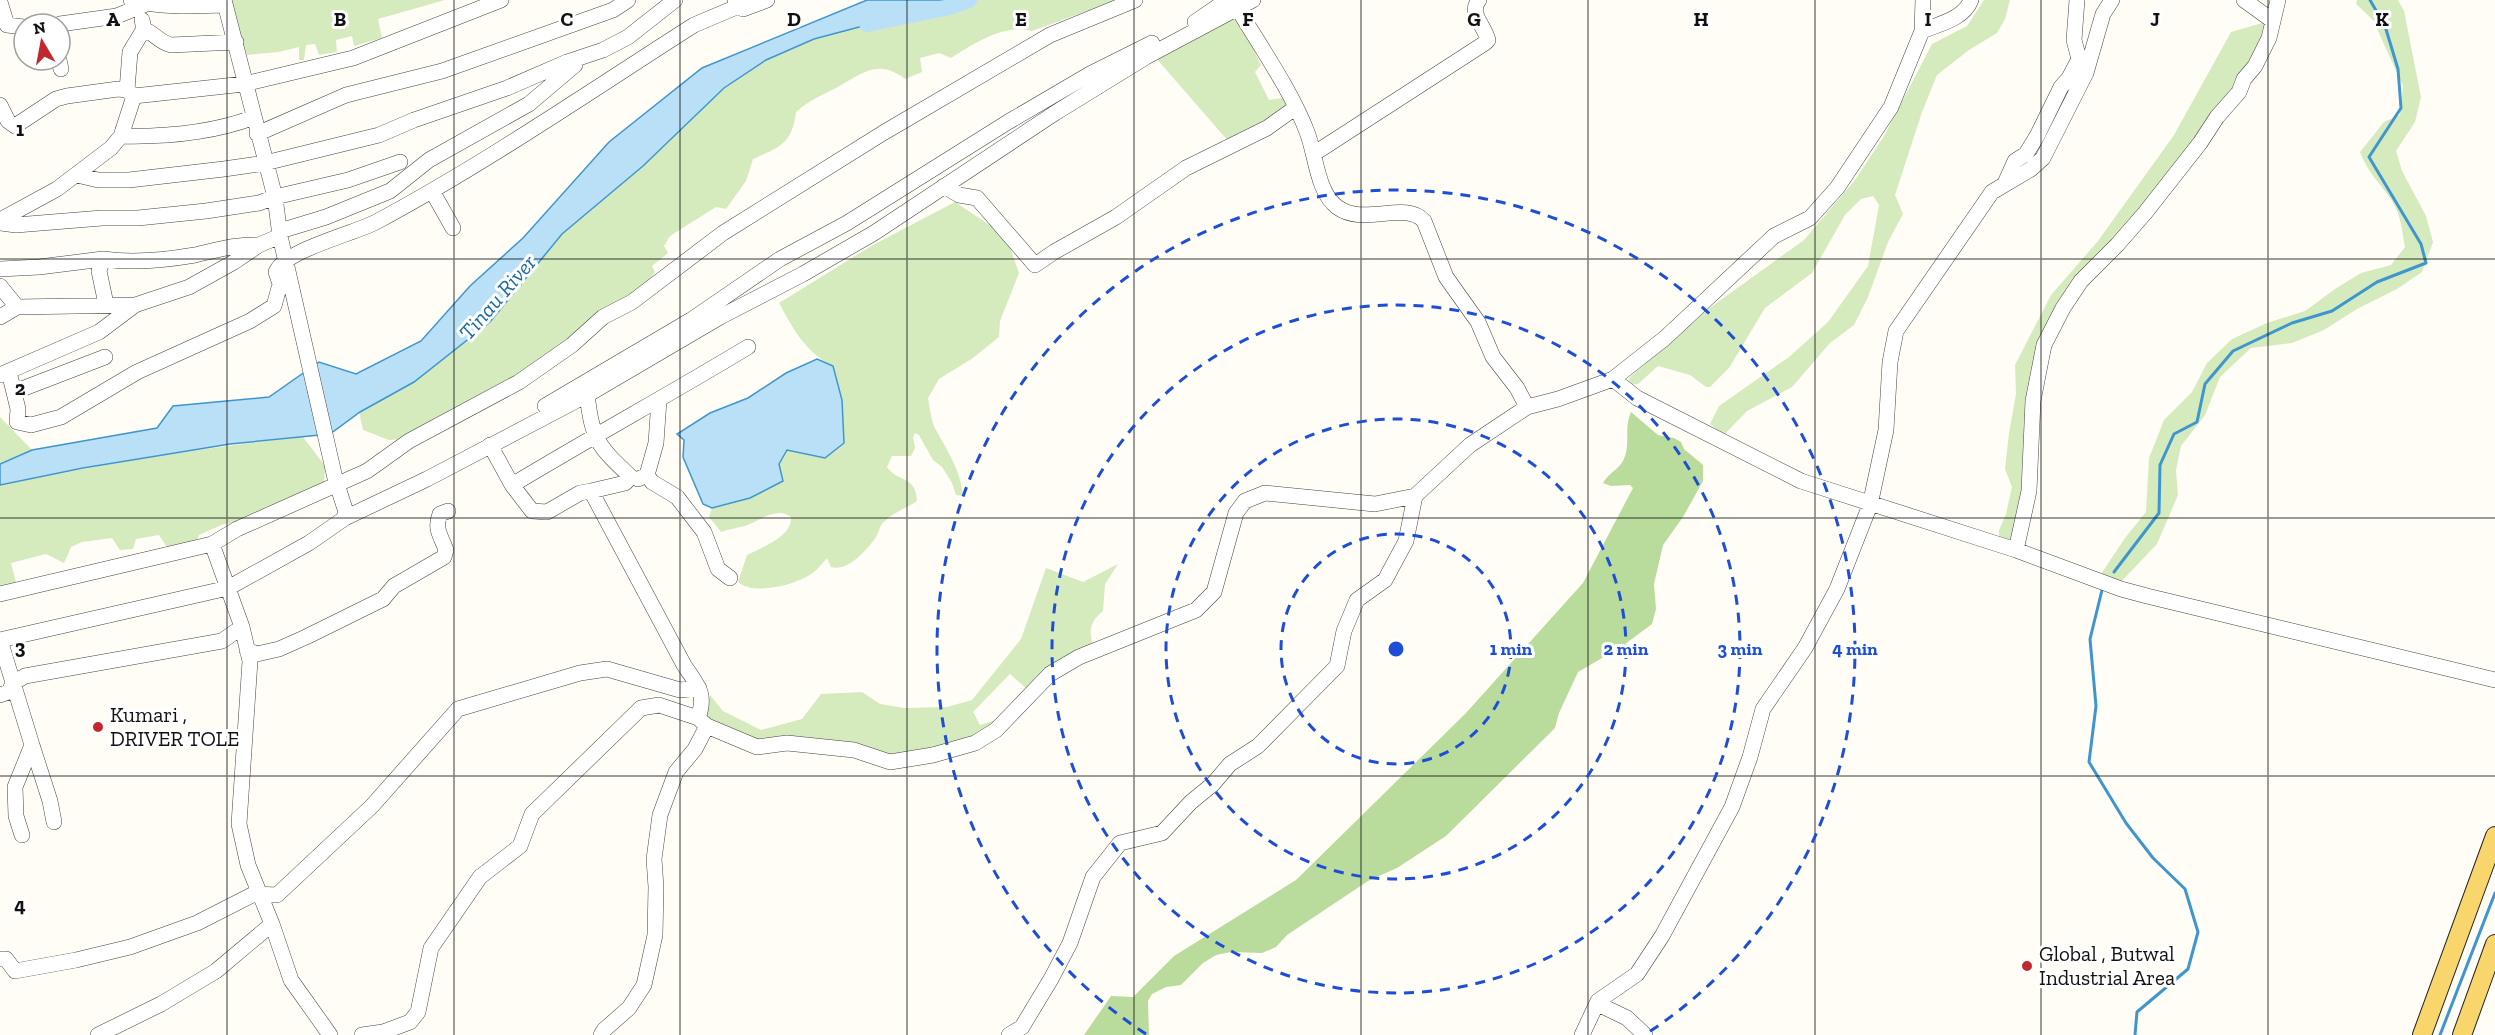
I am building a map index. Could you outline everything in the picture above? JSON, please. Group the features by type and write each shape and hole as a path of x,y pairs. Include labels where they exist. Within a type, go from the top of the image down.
{"main road":[{"path":"2422,1035 2495,836"},
{"path":"2462,1035 2495,944"}],"street":[{"path":"0,105 8,121 15,126 56,99 103,90 130,93 244,84 353,58 501,0"},
{"path":"257,134 346,95 442,71 613,10 628,0"},
{"path":"77,175 98,180 129,180 265,163 379,135 414,120 476,101 628,37 675,0"},
{"path":"590,54 529,104 429,160 390,191 326,218 280,234 189,286 135,305 99,332 4,373 14,392 18,409 17,422 31,425 61,417 136,372 250,321 274,306 280,285 276,272 285,259 372,224 432,191 694,25 737,3 743,9 767,0"},
{"path":"0,594 212,544 237,529 337,482 368,471 410,441 519,382 572,345 603,317 632,302 723,233 883,133 1050,35 1135,0"},
{"path":"376,504 377,497 403,480 540,409 631,356 691,320 780,259 830,233 1008,122 1090,74 1231,3 1253,0"},
{"path":"1315,153 1485,43 1488,40 1487,35 1475,12 1475,5 1479,0"},
{"path":"362,1035 383,1032 410,1022 418,1012 430,948 480,877 520,846 532,814 641,708 659,705 756,747 787,743 854,750 890,762 933,755 975,743 996,730 1050,674 1079,657 1196,610 1214,592 1236,513 1245,501 1265,493 1375,504 1415,496 1470,445 1527,407 1612,379 1665,338 1774,236 1810,218 1837,188 1891,107 1922,31 1923,0"},
{"path":"1922,31 1951,20 1963,12 1971,0"},
{"path":"2005,183 2016,161 2026,154 2037,136 2061,87 2069,78 2079,59 2074,40 2078,0"},
{"path":"1582,1035 1598,1001 1637,974 1662,936 1732,807 1750,757 1763,709 1805,648 1832,598 1870,505 1886,430 1890,362 1896,331 1992,192 2031,169 2043,158 2086,73 2103,14 2112,0"},
{"path":"2244,0 2273,21"},
{"path":"2016,550 2029,491 2033,401 2044,345 2063,308 2081,281 2145,213 2200,143 2217,117 2239,92 2244,79 2255,66 2269,38 2278,0"},
{"path":"0,2 7,25 12,26"},
{"path":"72,22 117,16 137,5 187,7 224,2 236,42 252,118 275,197 285,259 345,518"},
{"path":"1231,3 1295,108 1315,153 1326,193 1339,208 1358,216 1408,213 1424,221 1446,277 1478,322 1493,357 1517,388 1527,407"},
{"path":"54,822 50,801 0,640 228,588 309,543 345,518 587,395 720,317 874,233 1054,113 1231,3"},
{"path":"0,222 77,175 111,148 121,136 130,93 130,52 144,29 137,5"},
{"path":"144,29 154,33 162,43 171,45 236,42"},
{"path":"944,186 959,195 977,198 1035,265 1116,216 1186,168 1267,128 1295,108"},
{"path":"121,136 187,133 252,118"},
{"path":"0,222 16,225 177,215 249,204 348,180 400,162"},
{"path":"432,191 453,228"},
{"path":"0,269 39,267 103,258 113,260 175,258 232,246 259,245"},
{"path":"103,258 99,271 106,304"},
{"path":"0,286 17,307"},
{"path":"0,317 17,307 135,305"},
{"path":"512,485 747,347"},
{"path":"14,392 105,357"},
{"path":"1612,379 1637,398 1801,481 1870,505 2016,550 2147,596 2495,680"},
{"path":"587,395 594,436 603,449 631,477 629,481"},
{"path":"647,475 656,443 659,400"},
{"path":"490,446 512,485 532,511 547,512 580,493 647,475"},
{"path":"647,475 652,482 676,497 704,532 718,569 730,578"},
{"path":"591,491 699,688 703,704 702,722 695,749 676,772 660,815 654,859 655,935 644,986 629,1008 601,1035"},
{"path":"1009,1035 1022,1027 1051,978 1070,942 1093,877 1120,843 1162,832 1191,802 1213,784 1230,764 1258,746 1337,666 1344,631 1357,600 1385,580 1406,541 1415,496"},
{"path":"247,650 257,654 279,649 306,637 383,599 394,586 444,558 446,550 436,524 440,514 448,511"},
{"path":"212,544 242,627 250,661 239,824 248,865 261,894 291,980 330,1035"},
{"path":"0,695 9,692 13,683 25,676 222,641 242,627"},
{"path":"0,959 6,958 15,971 120,950 197,923 244,898 261,894 277,895 372,806 458,710 580,673 607,669 680,690 699,688"},
{"path":"22,835 15,809 15,787 32,745"},
{"path":"98,1035 161,1004 216,971 272,924"},
{"path":"1598,1001 1602,1006 1627,1018 1645,1035"}],"green space":[{"path":"230,0 445,0 378,19 382,38 354,46 352,36 336,40 337,52 319,55 315,44 306,45 304,60 299,60 299,47 279,52 247,55"},
{"path":"961,0 1117,0 1032,31 1022,29 1000,32 979,41 951,58 939,53 920,58 922,72 905,79 886,70 870,70 815,98 796,112 791,131 783,143 753,159 746,181 726,209 716,207 670,236 664,246 668,253 652,266 655,272 640,294 573,342 404,439 389,440 363,430 359,412 414,382 490,322 562,234 643,166 724,88 766,60 814,39"},
{"path":"1984,0 2010,0 2005,19 1997,33 1969,50 1937,75 1922,112 1895,195 1903,214 1888,242 1868,297 1854,325 1830,343 1792,387 1747,411 1724,435 1710,424 1719,406 1789,357 1828,322 1868,266 1879,205 1873,196 1861,199 1845,215 1812,273 1765,308 1729,368 1710,387 1706,387 1690,375 1658,366 1638,384 1630,385 1629,378 1711,307 1804,240 1855,180 1884,136 1932,44 1967,26"},
{"path":"2357,0 2398,0 2404,11 2421,97 2415,122 2396,151 2402,171 2426,216 2433,242 2422,272 2397,289 2357,309 2324,330 2292,343 2251,348 2220,377 2205,415 2181,446 2176,470 2178,495 2157,544 2119,584 2101,574 2146,512 2149,458 2164,420 2192,392 2207,363 2232,339 2267,323 2305,311 2361,273 2391,265 2405,247 2401,223 2395,206 2363,160 2360,152 2384,122 2400,115 2403,86 2373,20 2356,4"},
{"path":"1229,18 1239,20 1261,65 1255,72 1269,100 1283,98 1289,107 1229,142 1155,57"},
{"path":"2266,22 2260,49 2241,80 2049,327 2026,487 2014,546 1999,540 1999,530 2006,514 2012,487 2005,469 2016,394 2015,365 2051,295 2098,241 2174,135 2231,32"},
{"path":"955,202 1006,236 1019,273 1000,321 999,337 973,358 939,379 928,398 933,423 957,470 963,496 956,495 942,467 933,460 919,435 915,433 913,437 915,448 911,456 892,456 887,467 891,472 910,483 916,493 917,501 883,522 876,537 862,554 850,563 837,568 831,567 827,558 818,569 809,575 781,586 761,589 744,586 738,582 747,555 781,536 787,530 791,517 786,514 774,514 745,526 721,532 709,517 712,508 750,498 779,464 787,450 825,457 833,366 808,347 795,331 779,303 873,245"},
{"path":"1631,412 1658,435 1681,442 1684,449 1703,465 1703,481 1683,517 1663,545 1654,584 1656,609 1652,624 1621,647 1578,672 1559,713 1555,728 1446,836 1397,868 1368,881 1287,935 1276,947 1262,953 1231,952 1216,955 1203,963 1181,985 1166,987 1152,994 1148,1001 1149,1035 1084,1035 1111,996 1133,997 1174,956 1296,880 1466,713 1583,583 1633,488 1630,485 1611,486 1603,483 1623,460"},
{"path":"0,417 32,450 0,464"},
{"path":"303,437 325,466 324,486 244,523 224,524 199,535 194,551 173,556 159,535 136,539 133,549 120,550 112,538 82,542 71,547 64,563 46,554 11,563 17,586 0,590 0,485 151,457"},
{"path":"1118,564 1105,584 1103,611 1091,627 1093,647 1029,691 1010,674 973,712 980,725 993,721 994,729 974,741 900,757 758,744 704,719 710,695 723,711 761,730 802,719 821,694 862,692 880,704 905,708 947,707 972,700 1021,639 1046,568 1083,582"}],"water":[{"path":"867,0 961,0 814,39 766,60 724,88 643,166 562,234 490,322 414,382 360,412 330,434 230,444 83,468 0,485 0,464 32,450 157,428 173,406 269,397 319,362 356,374 421,341 470,286 523,238 609,142 702,68"},
{"path":"817,359 833,366 842,400 844,443 825,458 787,450 779,464 783,481 750,498 712,508 703,504 683,457 684,440 677,434 710,413 748,398 786,373"}],"waterway":[{"name":"Tinau River","path":"867,24 950,7 969,0"},
{"path":"2114,572 2159,513 2160,465 2174,434 2197,422 2205,384 2233,351 2292,323 2332,311 2377,282 2426,263 2421,244 2369,157 2401,108 2398,69 2385,26 2370,0"},
{"path":"2102,590 2090,639 2096,706 2089,762 2126,823 2153,858 2185,889 2198,932 2188,969 2137,1012 2135,1035"},
{"path":"2440,1035 2495,893"}],"place":[{"name":"Kumari , DRIVER TOLE","path":"98,727"},
{"name":"Global , Butwal Industrial Area","path":"2027,966"}]}
